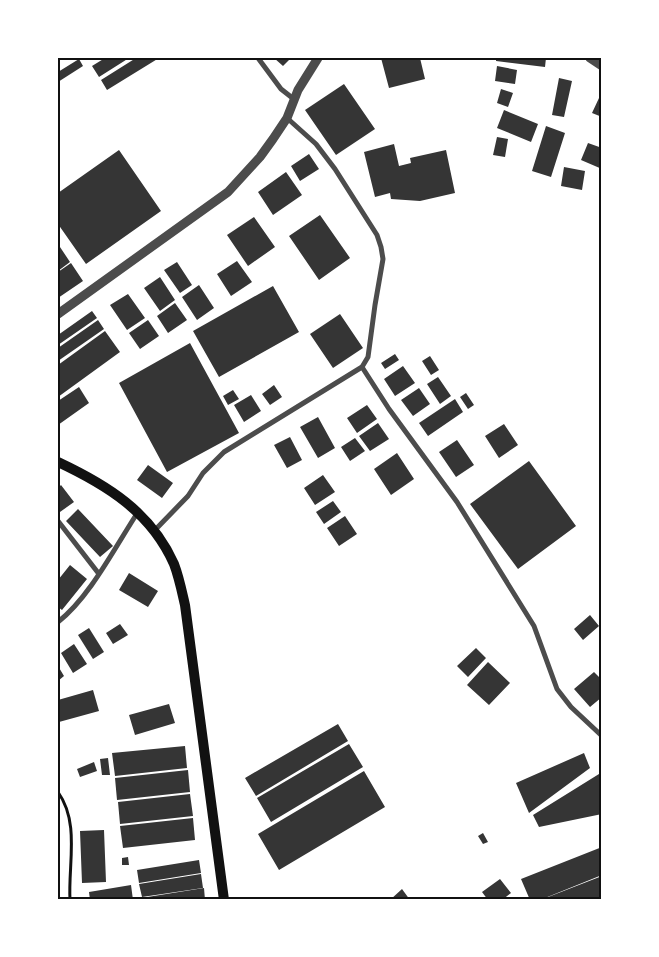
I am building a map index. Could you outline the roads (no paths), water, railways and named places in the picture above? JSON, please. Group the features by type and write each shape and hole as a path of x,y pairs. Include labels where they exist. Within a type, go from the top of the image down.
{"main road":[{"path":"58,462 105,486 138,512 155,530 174,565 185,605 224,900"}],"street":[{"path":"258,58 281,89 294,100"},
{"path":"58,314 228,192 260,157 287,118 306,76 318,58"},
{"path":"590,58 602,66"},
{"path":"155,530 188,496 203,473 224,452 362,367 368,357 374,305 383,259 377,235 335,169 316,144 287,118"},
{"path":"362,367 389,409 457,502 534,626 557,688 572,707 602,736"},
{"path":"58,622 80,600 138,512"},
{"path":"58,521 98,574"}]}
